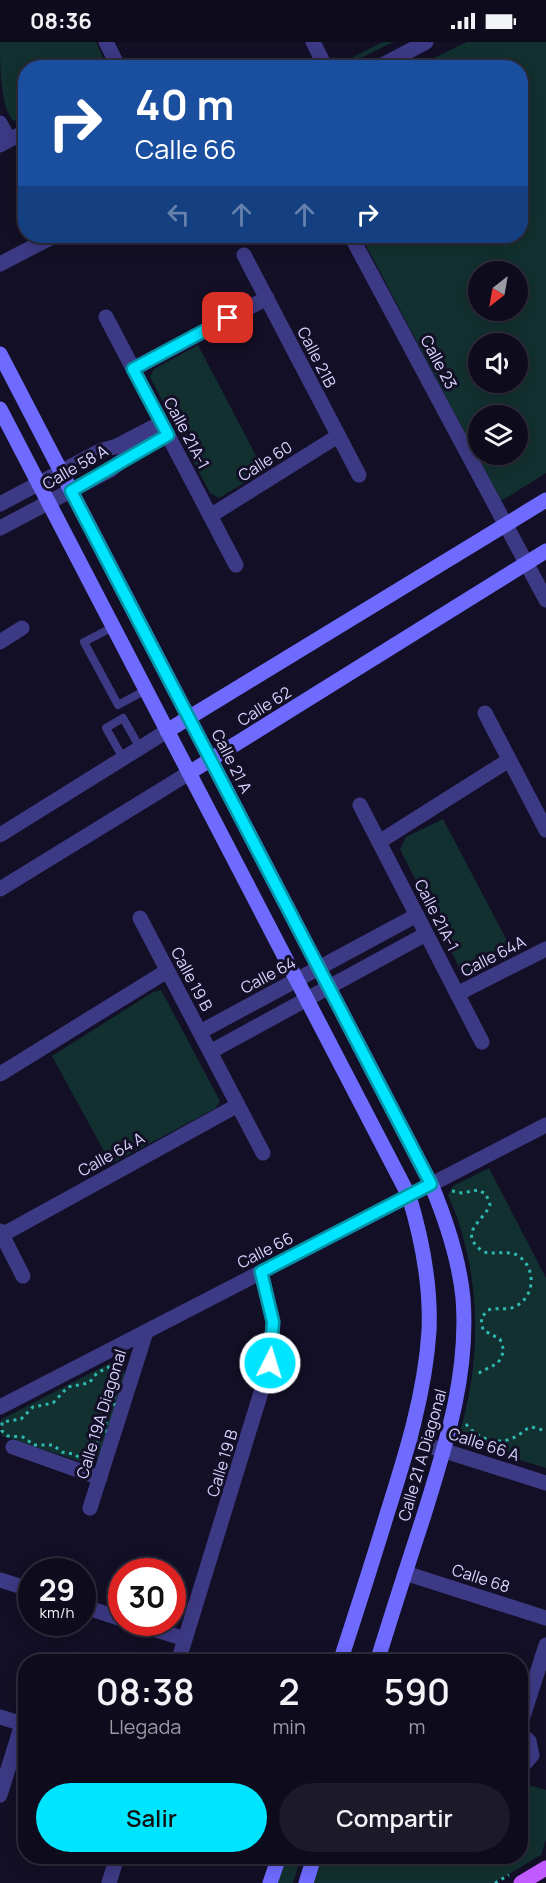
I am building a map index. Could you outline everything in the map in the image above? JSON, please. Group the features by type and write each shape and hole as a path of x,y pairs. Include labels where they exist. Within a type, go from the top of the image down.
{"main road":[{"name":"Calle 21 A","path":"0,354 431,1184"},
{"path":"0,409 409,1196"},
{"name":"Calle 62","path":"167,731 546,500"},
{"name":"Calle 62","path":"189,773 546,551"},
{"name":"Calle 21 A Diagonal","path":"379,1654 444,1450 460,1389 463,1307 452,1241 431,1184"},
{"name":"Calle 21 A Diagonal","path":"343,1654 410,1440 424,1377 429,1329 424,1260 409,1196"},
{"path":"270,1883 277,1864"},
{"path":"306,1883 312,1864"},
{"path":"521,1883 546,1868"}],"street":[{"path":"106,42 115,60"},
{"path":"313,42 322,60"},
{"path":"392,60 426,42"},
{"path":"0,123 4,143 18,136"},
{"path":"0,264 40,243"},
{"name":"Calle 23","path":"355,243 546,600"},
{"name":"Calle 21B","path":"244,255 359,475"},
{"path":"133,369 267,298"},
{"name":"Calle 21A-1","path":"106,317 236,565"},
{"name":"Calle 58 A","path":"0,504 61,471 165,429"},
{"name":"Calle 58 A","path":"0,528 71,491 165,429"},
{"name":"Calle 60","path":"210,516 338,436"},
{"path":"0,642 22,628"},
{"path":"485,713 546,830"},
{"name":"Calle 62","path":"0,835 167,731"},
{"path":"378,842 509,760"},
{"name":"Calle 62","path":"0,889 189,773"},
{"name":"Calle 21A-1","path":"360,805 482,1042"},
{"name":"Calle 64","path":"200,1032 417,915"},
{"name":"Calle 19 B","path":"140,918 263,1153"},
{"path":"210,1052 426,934"},
{"name":"Calle 64A","path":"457,994 546,949"},
{"path":"0,1074 168,971"},
{"name":"Calle 64 A","path":"1,1233 238,1105"},
{"name":"Calle 66","path":"0,1407 431,1184 544,1131"},
{"path":"1,1233 23,1276"},
{"name":"Calle 19 B","path":"180,1654 270,1363 273,1322 261,1272"},
{"name":"Calle 19A Diagonal","path":"90,1508 146,1332"},
{"name":"Calle 66 A","path":"410,1440 546,1483"},
{"path":"9,1441 99,1478"},
{"name":"Calle 68","path":"405,1573 546,1618"},
{"path":"0,1581 18,1586"},
{"path":"176,1636 185,1639"},
{"path":"528,1701 546,1645"},
{"path":"0,1717 18,1722"},
{"path":"528,1741 532,1755 528,1760"},
{"path":"0,1795 18,1742"},
{"path":"97,1883 108,1883 115,1864"}],"lane":[{"path":"113,627 84,642 118,705 146,690"},
{"path":"123,758 106,728 123,718 140,748"}],"path":[{"path":"450,1190 462,1193 478,1190 486,1194 490,1206 486,1214 474,1224 472,1232 474,1242 484,1252 508,1252 518,1256 530,1269 532,1279 529,1292 519,1305 509,1309 488,1310 482,1318 483,1330 500,1339 504,1351 498,1363 480,1371 475,1377"},
{"path":"110,1365 121,1367 122,1377 114,1386 115,1404 106,1414 106,1430 97,1441 93,1462 84,1462 74,1454 62,1452 52,1445 34,1445 19,1436 9,1441 2,1427 5,1420 21,1419 33,1407 53,1403 68,1387 89,1383 97,1372 110,1365"},
{"path":"465,1418 473,1431 492,1441 513,1438 532,1427 546,1431"}],"green space":[{"path":"0,42 96,42 103,57 103,60 18,60 18,120 14,121 9,115 3,96"},
{"path":"383,42 393,42 357,60 347,60"},
{"path":"467,42 546,42 546,473 501,501 482,465 528,465 528,405 468,405 468,439 365,243 528,243 528,60 430,60"},
{"path":"198,345 264,471 219,498 210,493 150,377 154,369"},
{"path":"443,819 513,952 473,972 467,972 459,967 400,849 406,837"},
{"path":"161,990 220,1101 216,1108 111,1164 52,1056 153,992"},
{"path":"489,1168 546,1278 546,1468 457,1441 471,1380 475,1348 475,1317 473,1285 467,1254 448,1195 453,1186"},
{"path":"112,1362 123,1365 125,1376 99,1457 91,1465 2,1436 0,1422 2,1419"},
{"path":"528,1785 546,1790 546,1839 541,1855 528,1863"},
{"path":"283,1864 299,1864 293,1883 276,1883"},
{"path":"319,1864 526,1864 494,1883 313,1883"}],"route":[{"path":"228,318 133,369 168,435 71,491 431,1184 261,1272 273,1322 270,1363"}]}
